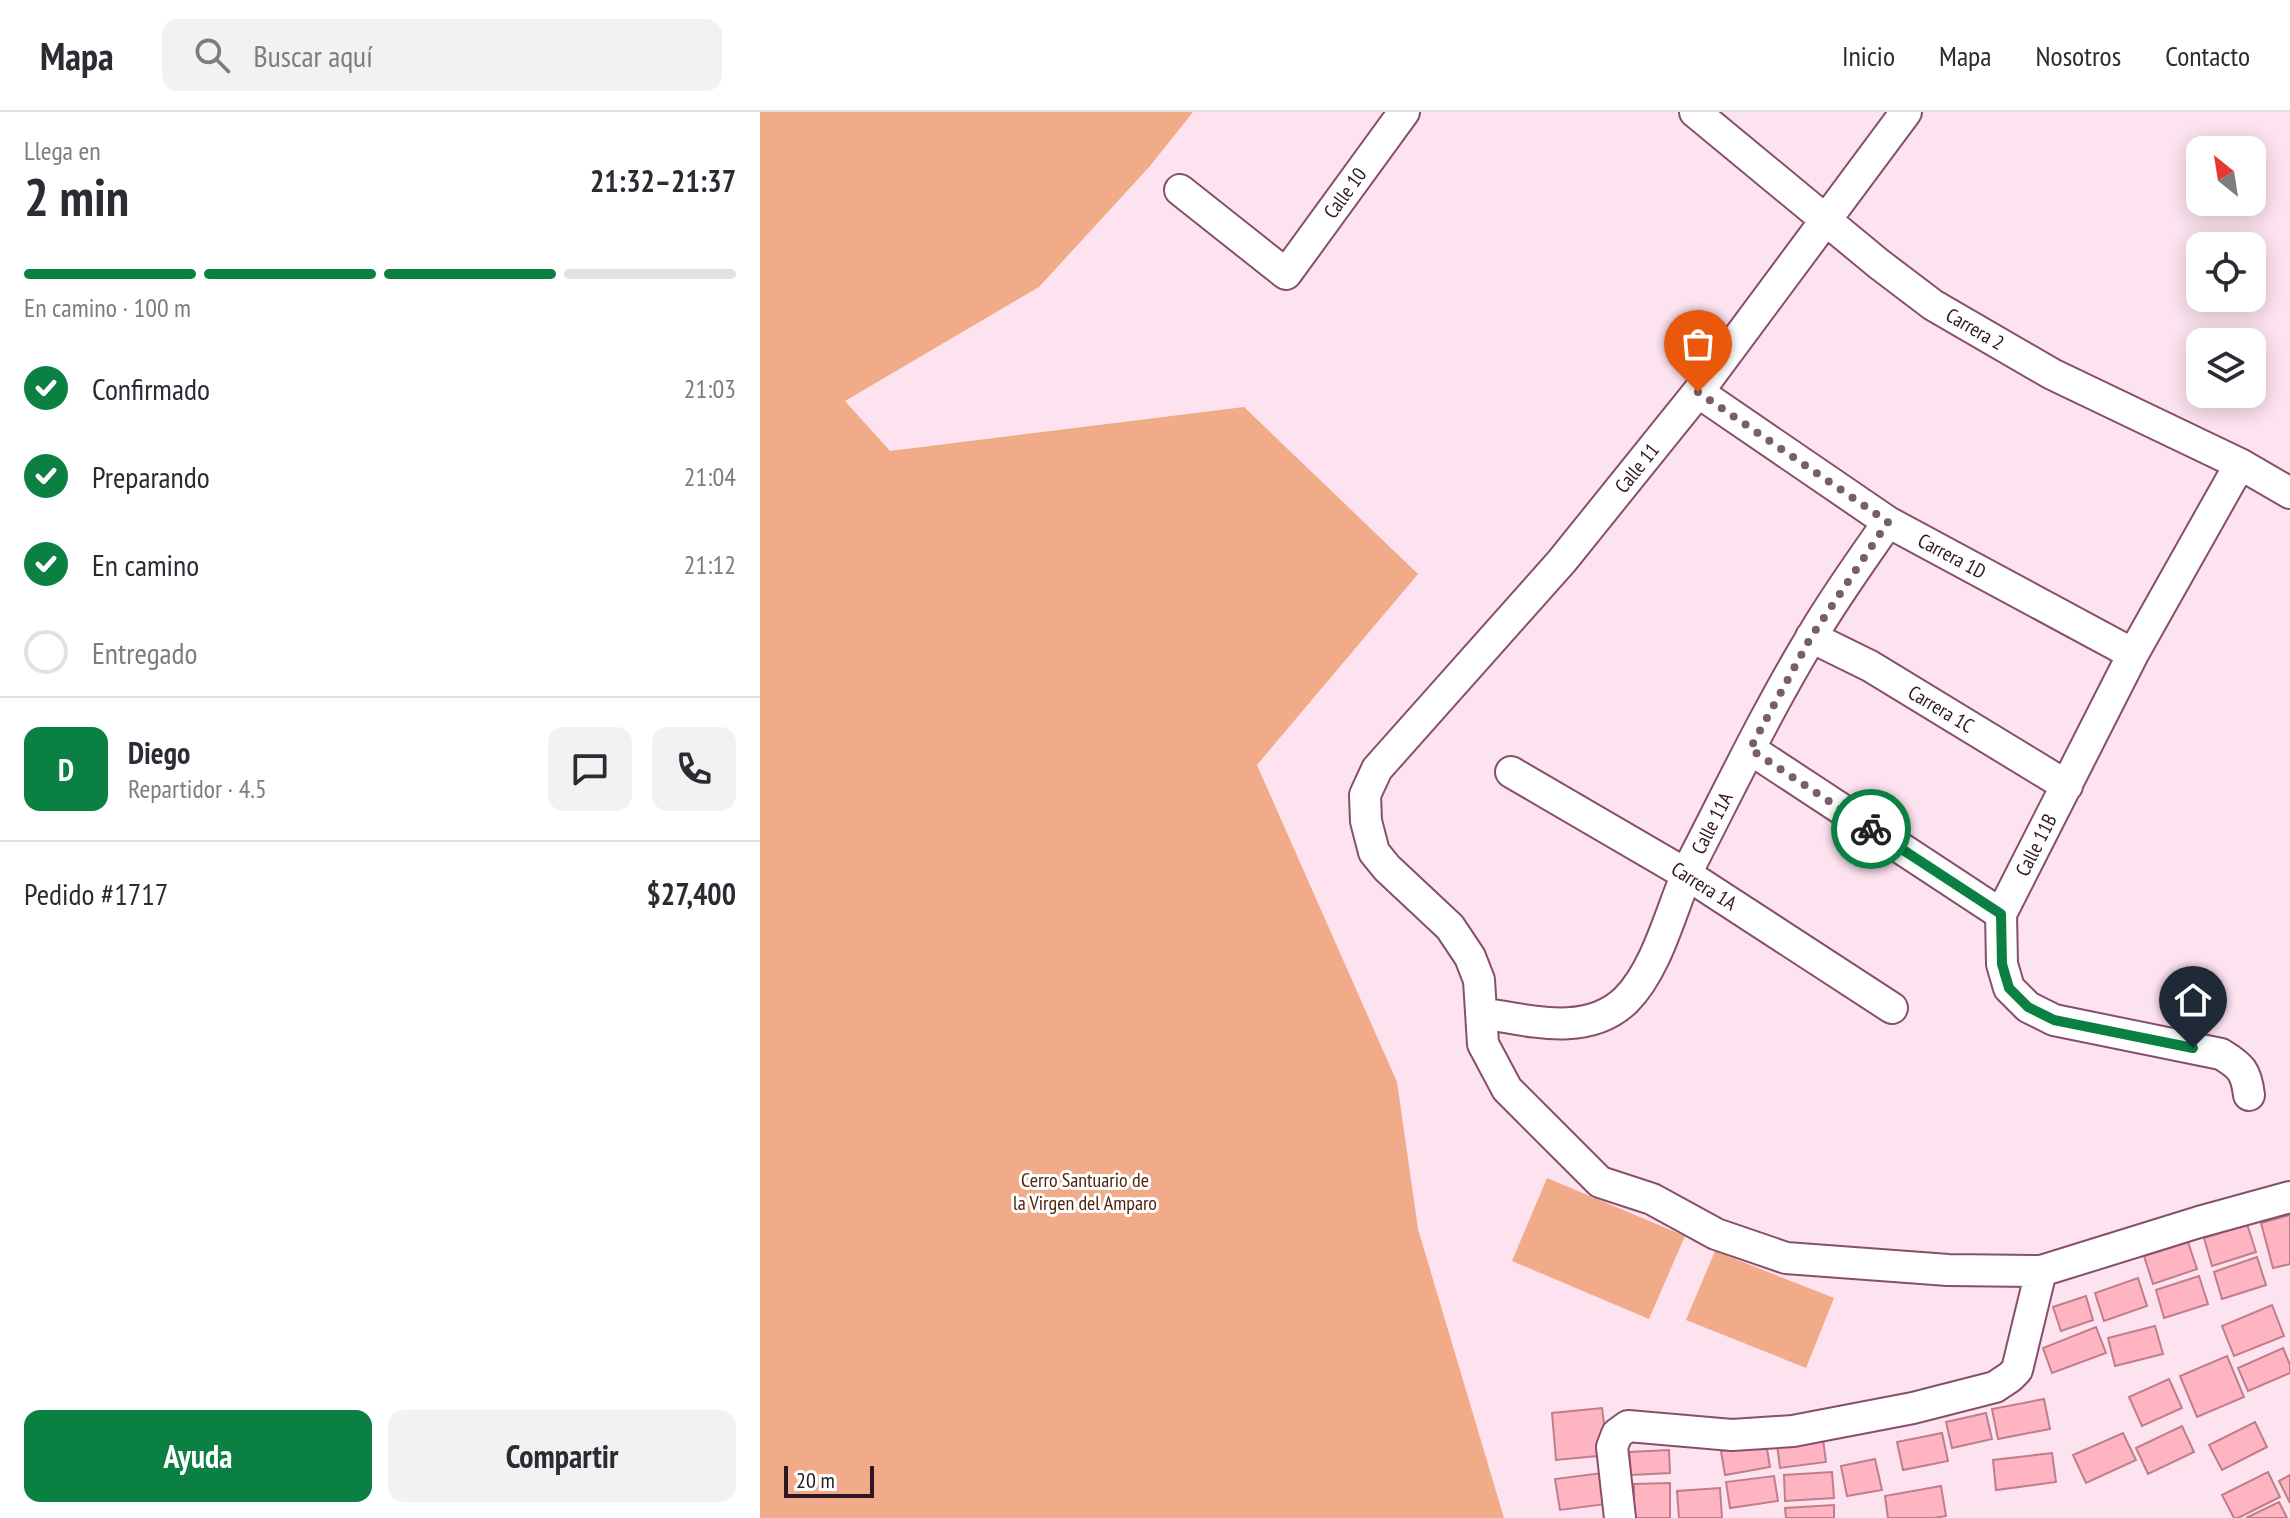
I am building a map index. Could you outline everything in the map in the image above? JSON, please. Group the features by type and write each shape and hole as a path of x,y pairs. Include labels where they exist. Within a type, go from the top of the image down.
{"street":[{"name":"Calle 10","path":"1180,190 1286,274 1404,112"},
{"name":"Carrera 2","path":"1695,112 1933,305 2052,374 2240,464 2290,493"},
{"name":"Calle 11","path":"1481,1013 1479,980 1470,957 1450,927 1374,852 1366,821 1365,795 1377,769 1562,561 1698,392 1906,112"},
{"name":"Carrera 1D","path":"1698,392 1888,522 2133,654"},
{"name":"Calle 11B","path":"2240,464 2133,654 2001,914 2002,964 2009,988 2028,1007 2054,1020 2221,1054 2237,1063 2247,1077 2249,1095"},
{"name":"Calle 11A","path":"1481,1013 1556,1024 1579,1022 1603,1015 1626,1000 1644,974 1668,924 1686,874 1811,637 1888,522"},
{"name":"Carrera 1C","path":"1811,637 1870,666 2067,786"},
{"path":"1750,749 2001,914"},
{"name":"Carrera 1A","path":"1511,772 1686,874 1892,1008"},
{"path":"1481,1013 1483,1044 1507,1089 1600,1182 1652,1199 1716,1234 1786,1258 1948,1270 2041,1271 2290,1197"},
{"path":"1620,1518 1612,1447 1617,1434 1628,1426 1732,1435 1793,1431 1913,1408 1995,1387 2017,1370 2041,1271"}],"green space":[{"name":"Cerro Santuario de la Virgen del Amparo","path":"760,112 1193,112 1150,166 1039,287 845,401 890,451 1244,407 1418,574 1257,765 1397,1082 1418,1229 1504,1518 760,1518"},
{"path":"1547,1178 1685,1236 1649,1319 1512,1261"},
{"path":"1715,1251 1834,1298 1806,1368 1686,1320"}],"building":[{"path":"2290,1215 2290,1264 2273,1268 2261,1223"},
{"path":"2247,1224 2256,1252 2212,1266 2204,1238"},
{"path":"2188,1242 2197,1269 2153,1284 2144,1256"},
{"path":"2257,1257 2266,1285 2222,1299 2214,1272"},
{"path":"2199,1276 2208,1304 2164,1318 2156,1290"},
{"path":"2138,1278 2147,1306 2104,1321 2095,1293"},
{"path":"2086,1296 2093,1320 2061,1331 2053,1307"},
{"path":"2272,1305 2284,1336 2234,1356 2222,1326"},
{"path":"2155,1326 2163,1354 2115,1366 2108,1338"},
{"path":"2096,1327 2106,1353 2052,1373 2043,1348"},
{"path":"2283,1348 2290,1373 2248,1391 2238,1368"},
{"path":"2227,1356 2244,1397 2197,1417 2180,1376"},
{"path":"2169,1379 2182,1408 2142,1426 2129,1397"},
{"path":"2044,1399 2050,1429 1998,1439 1992,1409"},
{"path":"1602,1408 1608,1455 1556,1460 1552,1413"},
{"path":"1986,1413 1992,1439 1952,1448 1946,1422"},
{"path":"2255,1422 2267,1447 2222,1470 2209,1445"},
{"path":"2182,1426 2194,1452 2148,1474 2136,1448"},
{"path":"1942,1433 1948,1461 1903,1470 1897,1442"},
{"path":"2123,1433 2136,1460 2086,1483 2073,1455"},
{"path":"1823,1439 1826,1462 1780,1468 1777,1444"},
{"path":"1766,1443 1770,1467 1725,1475 1721,1451"},
{"path":"1669,1450 1670,1473 1631,1475 1629,1452"},
{"path":"2052,1453 2056,1482 1996,1490 1993,1460"},
{"path":"1875,1459 1882,1490 1847,1496 1841,1466"},
{"path":"1832,1472 1834,1498 1785,1501 1784,1475"},
{"path":"2268,1472 2280,1497 2234,1518 2222,1495"},
{"path":"1602,1473 1606,1504 1560,1510 1555,1479"},
{"path":"2290,1475 2290,1503 2279,1481"},
{"path":"1774,1476 1778,1501 1730,1508 1726,1482"},
{"path":"1670,1483 1670,1518 1634,1518 1634,1484"},
{"path":"1941,1486 1946,1516 1888,1518 1885,1496"},
{"path":"1720,1488 1722,1518 1679,1518 1677,1491"},
{"path":"2279,1502 2287,1518 2246,1518"},
{"path":"1834,1505 1834,1518 1786,1518 1785,1508"}],"way so far":[{"path":"1698,392 1888,522 1811,637 1750,749 1871,829"}],"route":[{"path":"1871,829 2001,914 2002,964 2009,988 2028,1007 2054,1020 2193,1048"}]}
